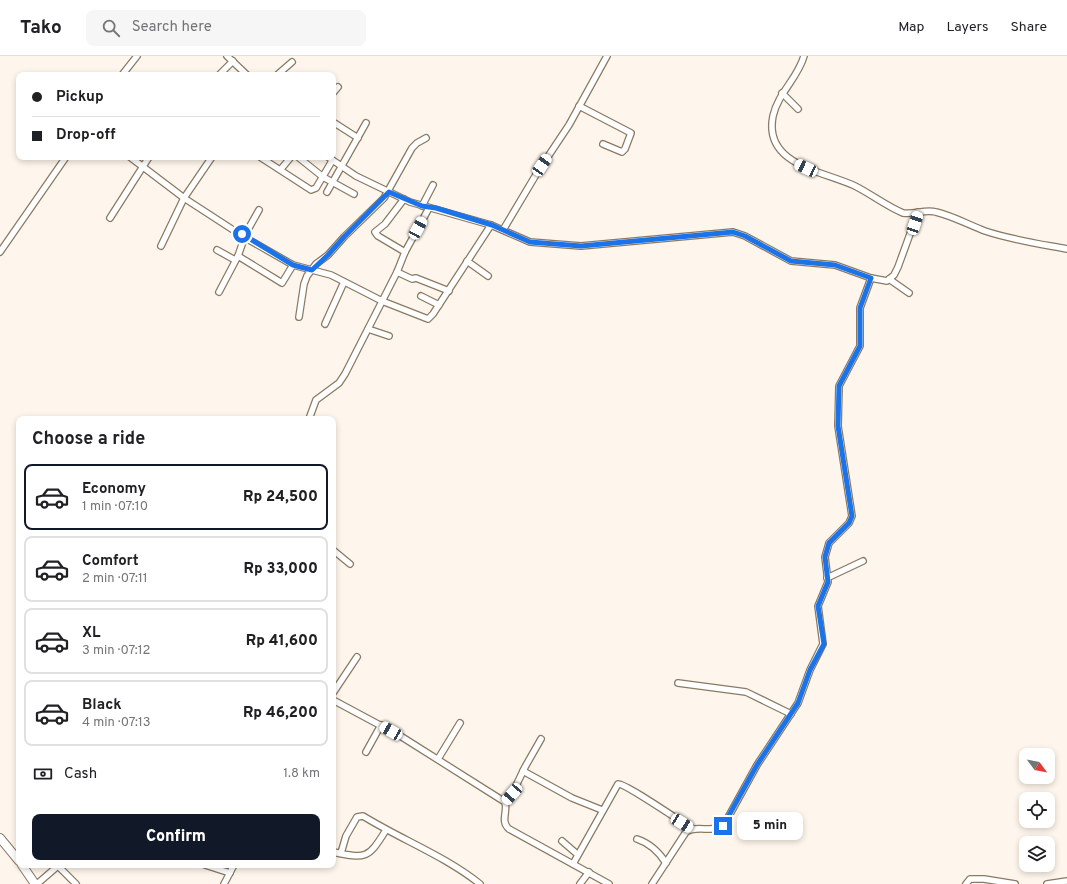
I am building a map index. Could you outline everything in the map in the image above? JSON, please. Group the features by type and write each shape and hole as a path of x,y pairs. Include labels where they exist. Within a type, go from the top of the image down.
{"street":[{"path":"124,72 137,56"},
{"path":"226,56 244,72"},
{"path":"503,230 608,56"},
{"path":"804,56 798,69 782,93 773,116 772,130 777,145 793,162 856,187 898,211 908,214 927,210 937,212 986,231 1034,243 1067,249"},
{"path":"222,72 233,61"},
{"path":"280,72 292,62"},
{"path":"782,93 798,109"},
{"path":"579,106 631,133 622,152 602,144"},
{"path":"327,192 366,123"},
{"path":"336,124 358,138"},
{"path":"299,317 304,284 312,270 389,192 412,148 426,138"},
{"path":"0,252 64,160"},
{"path":"134,160 184,198 244,237 293,265 312,270 344,282 382,301 428,319 449,291 467,261 492,225"},
{"path":"110,218 147,160"},
{"path":"161,246 184,198 210,160"},
{"path":"265,160 311,190 316,188 323,177 330,160"},
{"path":"281,169 288,160"},
{"path":"302,160 323,177 354,194"},
{"path":"331,160 341,167 404,199 422,206 492,225 530,242 581,246 733,232 745,236 791,261 835,265 871,278 887,281 898,267 918,212"},
{"path":"422,206 433,185"},
{"path":"404,199 385,224 375,232 378,236 405,252"},
{"path":"310,416 316,400 339,383 345,374 397,272 405,252 430,208"},
{"path":"219,292 237,258 244,237 259,210"},
{"path":"217,250 237,258 282,283 293,265"},
{"path":"467,261 488,276"},
{"path":"397,272 409,278 416,278 449,291"},
{"path":"573,864 577,854 616,785 621,783 692,829 720,828 725,823 757,765 800,700 810,670 824,644 818,606 827,586 825,557 829,543 849,523 852,516 838,426 839,386 860,346 860,308 871,278"},
{"path":"889,279 909,293"},
{"path":"324,324 344,282"},
{"path":"421,296 439,305"},
{"path":"368,329 389,336"},
{"path":"336,552 350,564"},
{"path":"827,578 863,561"},
{"path":"336,688 357,657"},
{"path":"678,683 746,692 791,714"},
{"path":"336,702 438,759 505,802"},
{"path":"438,759 460,722"},
{"path":"366,752 380,725"},
{"path":"541,739 512,794 505,802 505,825 609,884"},
{"path":"523,771 572,798 602,810"},
{"path":"341,854 346,836 358,816 363,816 386,830 452,864 480,884"},
{"path":"652,884 683,836 692,829"},
{"path":"336,853 364,856 374,848 386,830"},
{"path":"0,838 16,857"},
{"path":"637,839 651,846 666,862"},
{"path":"562,841 577,854"},
{"path":"24,868 36,884 56,868"},
{"path":"61,868 76,884"},
{"path":"214,868 230,873"},
{"path":"224,884 232,868"},
{"path":"580,884 589,872"},
{"path":"966,884 970,879 984,879 1015,884"},
{"path":"1047,884 1067,880"}],"route":[{"path":"242,234 244,237 293,265 312,270 316,264 328,255 389,192 422,206 436,208 492,225 530,242 581,246 648,241 676,236 733,232 740,233 791,261 835,265 871,278 860,308 860,346 839,386 838,426 852,516 849,523 832,538 825,557 828,582 818,606 824,644 808,674 798,703 757,765 723,826"}]}
